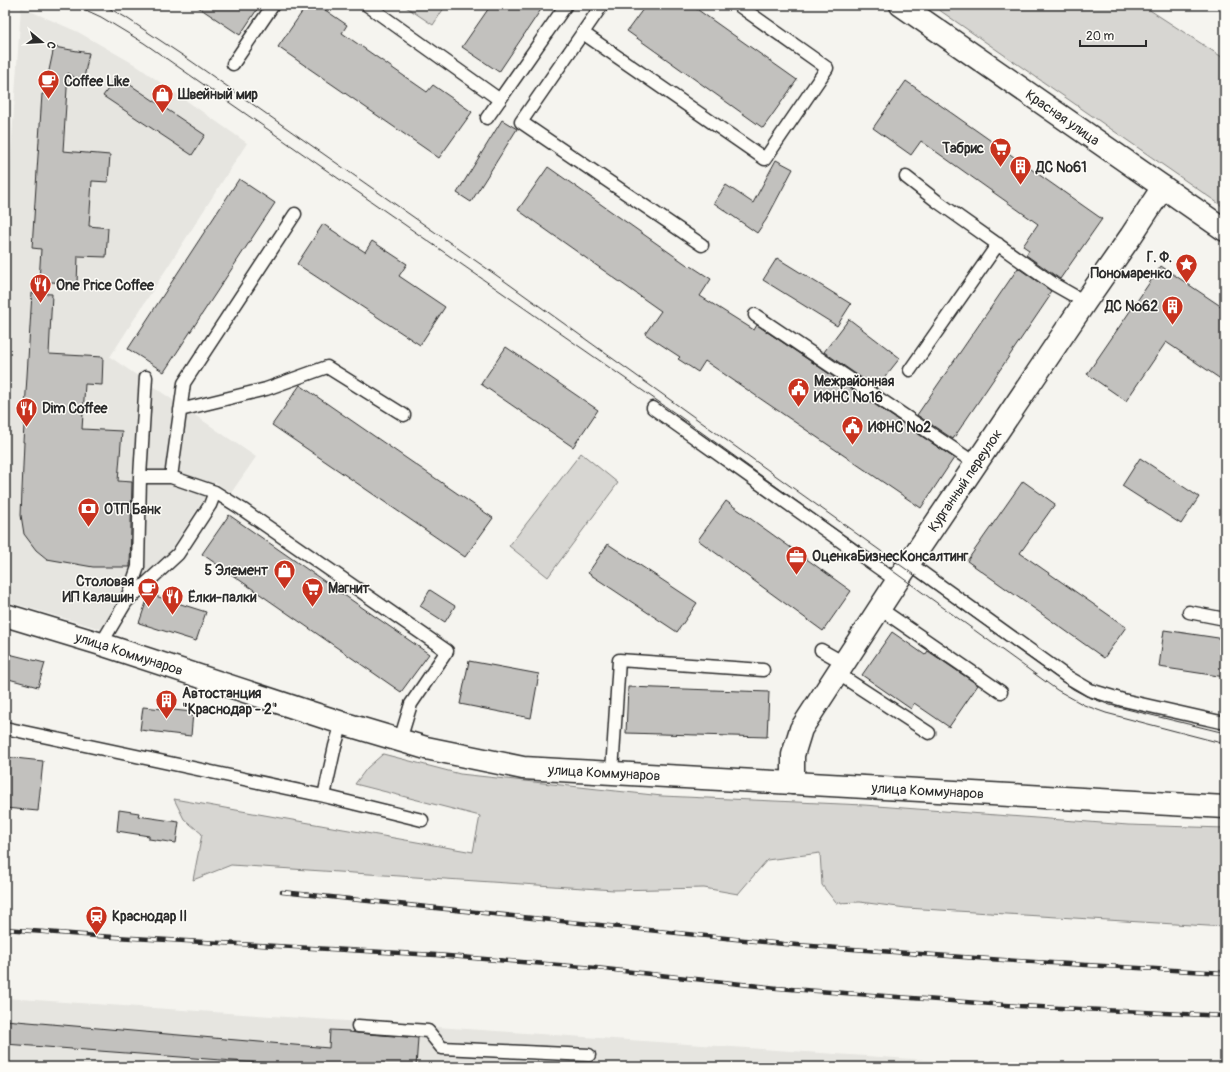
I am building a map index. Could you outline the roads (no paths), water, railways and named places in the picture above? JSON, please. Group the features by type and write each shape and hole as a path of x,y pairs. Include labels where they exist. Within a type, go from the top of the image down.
{"main road":[{"name":"Красная улица","path":"900,5 1225,230"},
{"name":"Курганный переулок","path":"793,783 793,755 801,729 908,562 1163,187"},
{"name":"улица Коммунаров","path":"5,615 101,644 342,723 426,748 523,768 1225,807"}],"lane":[{"path":"233,64 273,5"},
{"path":"367,5 500,100"},
{"path":"487,118 566,5"},
{"path":"602,5 521,122 702,245"},
{"path":"583,33 765,158 826,68 745,7"},
{"path":"906,177 938,202 1055,285 1085,302"},
{"path":"171,477 184,383 295,214"},
{"path":"910,370 998,244"},
{"path":"755,315 976,464"},
{"path":"180,410 266,389 327,367 404,415"},
{"path":"101,644 126,602 138,567 140,477 146,377"},
{"path":"654,408 897,581"},
{"path":"140,477 171,477 215,492 242,509 447,651 411,704 400,740"},
{"path":"126,602 178,554 210,505 215,492"},
{"path":"908,562 1066,676 1090,690 1123,700 1225,723"},
{"path":"879,608 1001,692"},
{"path":"1189,612 1225,619"},
{"path":"821,650 840,668 929,734"},
{"path":"612,772 619,660 763,670"},
{"path":"324,796 335,746 342,723"},
{"path":"5,728 324,796 422,820"},
{"path":"358,1026 428,1031 442,1048 589,1055"}],"tram line":[{"path":"75,5 101,17 144,43 679,416 1057,690 1084,705 1106,713 1225,744"},
{"path":"103,5 125,17 191,61 506,282 1073,689 1086,696 1110,705 1225,733"}],"railway":[{"path":"282,892 784,944 1017,961 1225,973"},
{"path":"5,929 97,936 436,955 596,968 777,988 1019,1006 1225,1016"}],"place":[{"name":"Coffee Like","path":"49,100"},
{"name":"Швейный мир","path":"162,114"},
{"name":"Табрис","path":"1000,168"},
{"name":"ДС №61","path":"1021,186"},
{"name":"Г. Ф. Пономаренко","path":"1187,284"},
{"name":"One Price Coffee","path":"41,304"},
{"name":"ДС №62","path":"1173,326"},
{"name":"Межрайонная ИФНС №16","path":"799,408"},
{"name":"Dim Coffee","path":"26,428"},
{"name":"ИФНС №2","path":"852,446"},
{"name":"ОТП Банк","path":"89,528"},
{"name":"ОценкаБизнесКонсалтинг","path":"796,576"},
{"name":"5 Элемент","path":"284,590"},
{"name":"Столовая ИП Калашин","path":"149,608"},
{"name":"Магнит","path":"313,608"},
{"name":"Ёлки-палки","path":"173,616"},
{"name":"Автостанция \"Краснодар - 2\"","path":"167,720"},
{"name":"Краснодар II","path":"97,936"}]}
